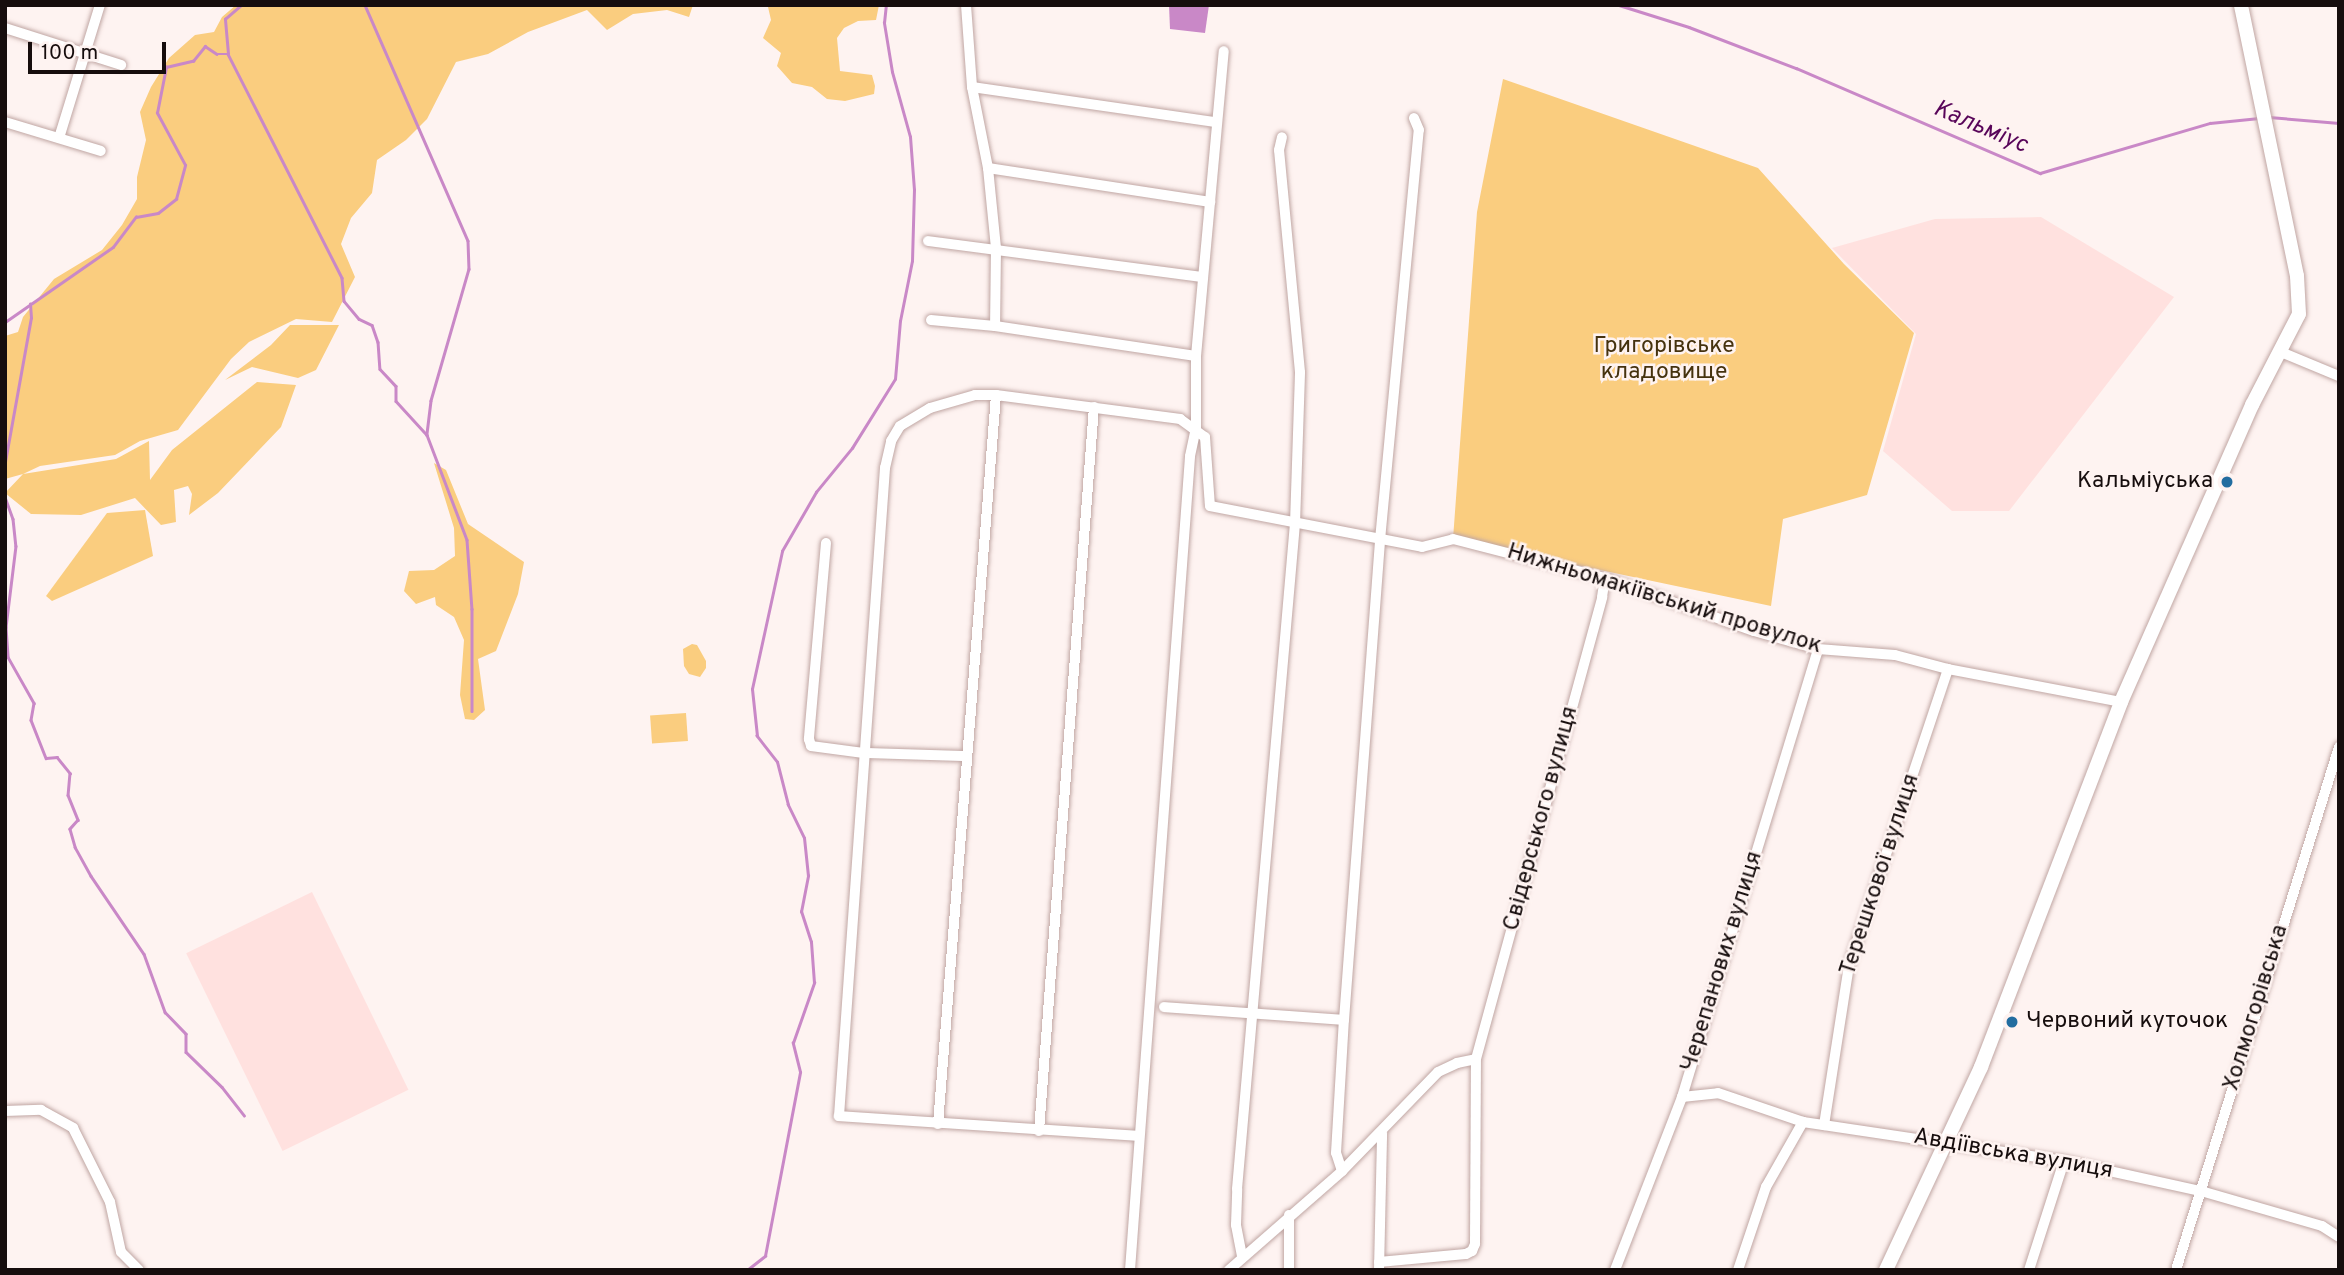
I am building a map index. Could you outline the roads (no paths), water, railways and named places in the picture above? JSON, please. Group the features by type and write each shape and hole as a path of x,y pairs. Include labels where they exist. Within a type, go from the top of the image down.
{"street":[{"path":"59,138 100,5"},
{"path":"965,5 972,87 988,168 996,248 995,326"},
{"path":"1886,1270 1981,1067 2121,702 2252,405 2298,314 2297,276 2241,5"},
{"path":"5,28 86,51 121,65"},
{"path":"1130,1270 1190,456 1196,428 1196,356 1224,51"},
{"path":"972,87 1216,122"},
{"path":"1342,1171 1336,1153 1344,1020 1380,540 1419,130 1414,118"},
{"path":"5,122 101,152"},
{"path":"1242,1256 1236,1225 1237,1189 1295,524 1300,372 1279,150 1282,138"},
{"path":"988,168 1210,202"},
{"path":"928,241 1203,277"},
{"path":"931,320 995,326 1196,356"},
{"path":"2281,352 2339,376"},
{"path":"1139,1136 839,1116 885,468 891,441 900,426 930,408 964,398 996,395 1094,407 1180,419 1196,428"},
{"path":"938,1124 965,756 996,395"},
{"path":"1039,1131 1094,407"},
{"name":"Нижньомакіївський провулок","path":"1196,428 1205,437 1210,506 1422,548 1454,539 1605,578 1754,631 1818,649 1895,655 1948,669 2121,702"},
{"path":"826,543 809,739 811,746 817,749 965,756"},
{"name":"Свiдерського вулиця","path":"1379,1266 1472,1251 1475,1244 1476,1059 1605,578"},
{"name":"Черепанових вулиця","path":"1615,1270 1682,1097 1818,649"},
{"name":"Терешкової вулиця","path":"1824,1125 1849,965 1948,669"},
{"name":"Холмогорівська","path":"2176,1270 2339,747"},
{"path":"1164,1007 1344,1020"},
{"path":"1229,1270 1342,1171 1382,1133 1438,1072 1457,1063 1476,1059"},
{"name":"Авдіївська вулиця","path":"1682,1097 1718,1093 1803,1122 2064,1161 2201,1191 2322,1226 2339,1237"},
{"path":"5,1111 41,1110 74,1128 110,1202 121,1252 139,1270"},
{"path":"1738,1270 1766,1187 1803,1122"},
{"path":"1379,1266 1382,1133"},
{"path":"2029,1270 2064,1161"},
{"path":"1289,1215 1289,1270"}],"waterway":[{"name":"Кальміус","path":"5,322 113,247 136,217 158,213 176,199 185,165 157,113 166,67 193,61 205,46 217,54 228,54 225,19 241,5"},
{"path":"365,5 468,241 469,269 431,401 427,435 467,540 472,609 472,711"},
{"path":"747,1270 765,1256 800,1072 793,1043 814,983 811,942 801,912 808,876 804,838 788,805 777,762 757,736 752,689 782,551 816,492 852,448 895,379 900,321 912,261 914,190 910,137 892,72 884,23 886,5"},
{"name":"Кальміус","path":"1619,5 1689,27 1796,68 2040,173 2210,123 2259,118"},
{"path":"228,54 342,278 344,301 359,319 372,325 378,342 380,369 396,386 396,401 427,435"},
{"name":"Кальміус","path":"2269,117 2339,123"},
{"path":"5,462 31,318 30,304"},
{"path":"5,497 13,519 16,546 6,627 8,657 34,703 31,720 46,758 57,757 70,773 68,795 78,820 70,829 75,847 91,876 144,954 165,1012 186,1034 186,1052 222,1087 244,1115"}],"place":[{"name":"Кальміуська","path":"2227,482"},
{"name":"Червоний куточок","path":"2012,1022"}],"park label":[{"name":"Григорівське кладовище","path":"1664,360"}]}
